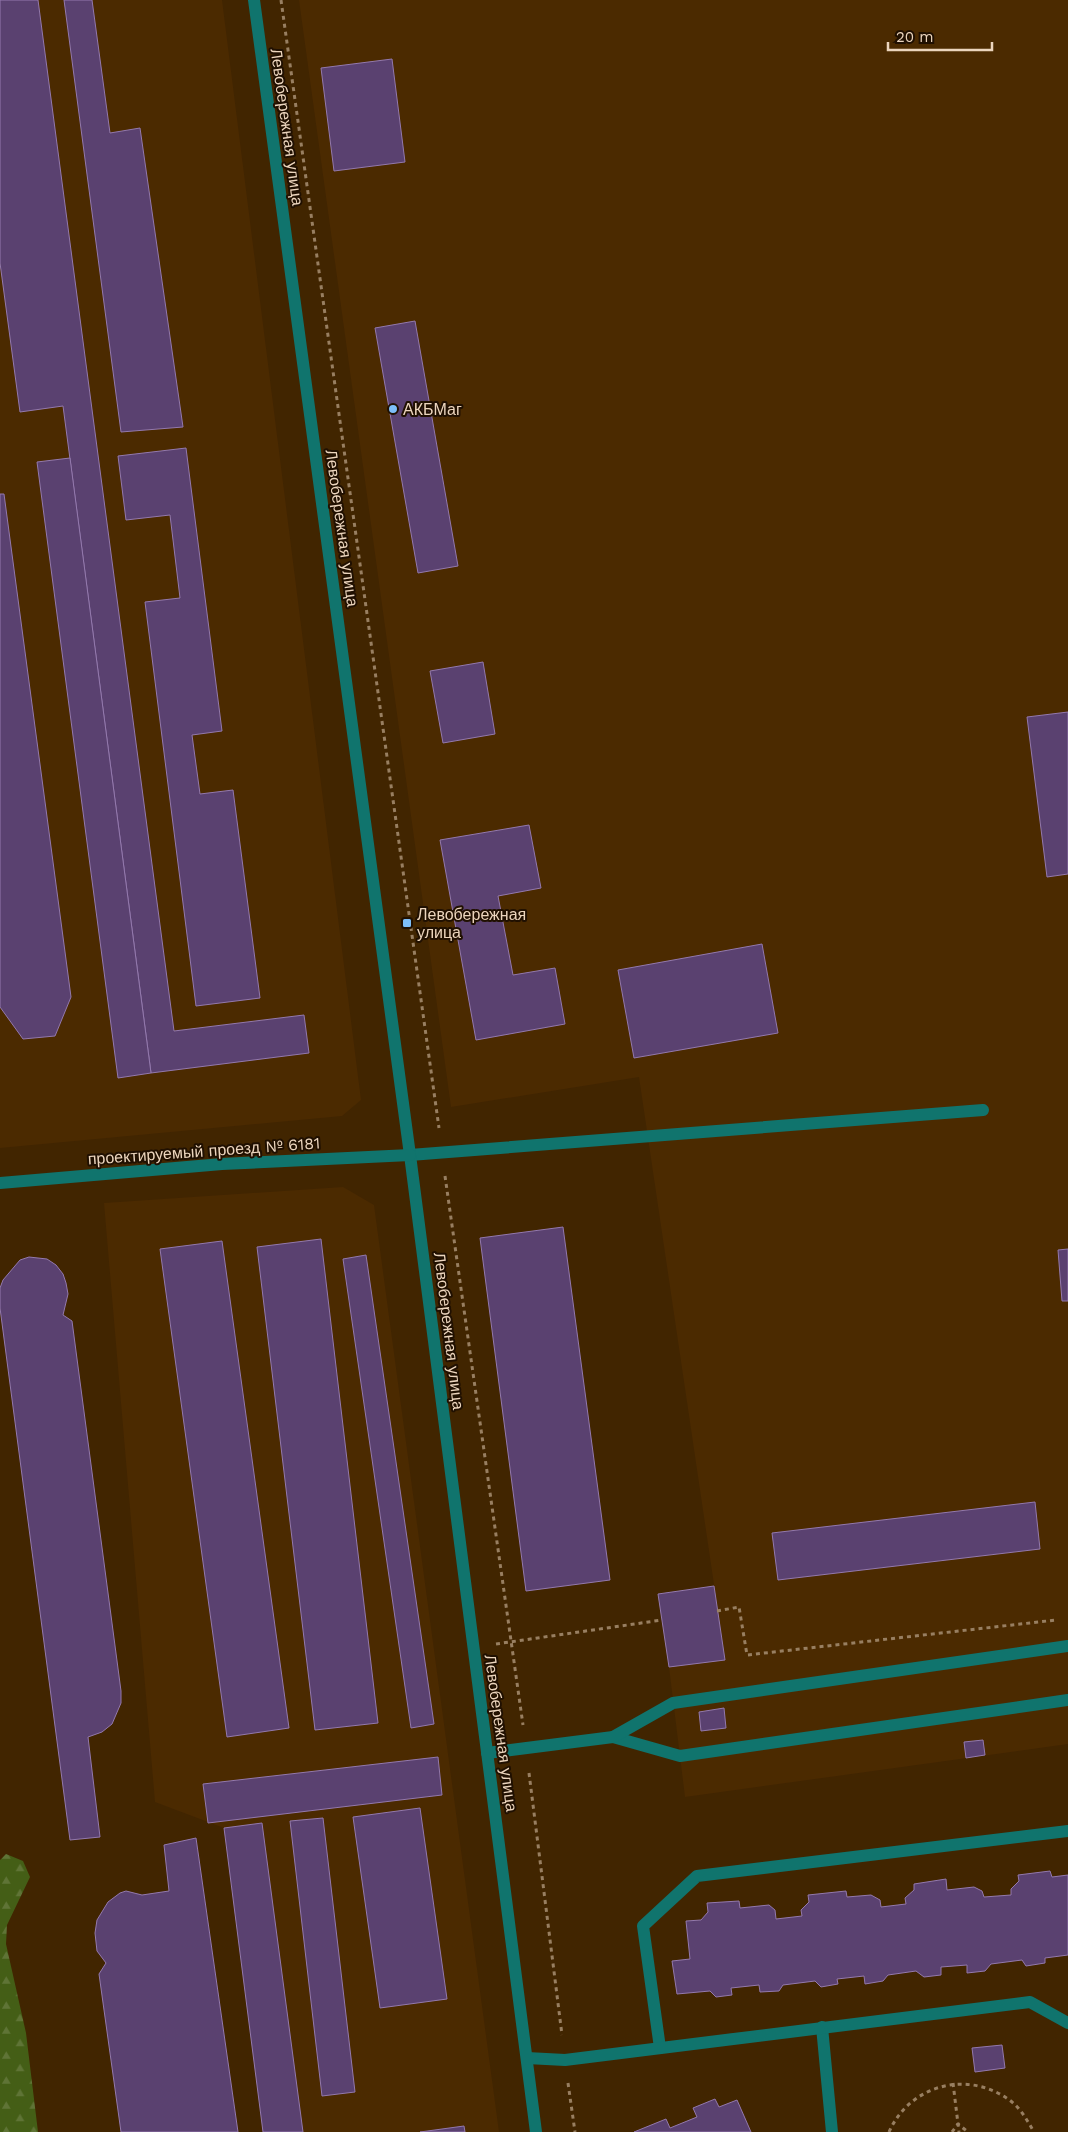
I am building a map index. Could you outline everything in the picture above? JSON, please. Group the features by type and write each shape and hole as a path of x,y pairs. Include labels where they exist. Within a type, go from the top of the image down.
{"street":[{"name":"Левобережная улица","path":"254,0 410,1155 536,2132"},
{"name":"проектируемый проезд № 6181","path":"0,1183 222,1164 442,1153 983,1110"},
{"path":"488,1753 613,1737 673,1703 1068,1646"},
{"path":"613,1737 680,1756 1068,1700"},
{"path":"660,2048 644,1926 697,1876 1068,1831"},
{"path":"527,2058 566,2060 1030,2002 1068,2023"},
{"path":"822,2027 832,2132"}],"path":[{"path":"281,0 526,1748 575,2132"},
{"path":"718,1611 739,1607 747,1655 1058,1620"},
{"path":"473,1647 662,1620"},
{"path":"953,2083 959,2132"},
{"path":"889,2132 900,2113 914,2098 932,2089 953,2083 972,2084 1009,2100 1024,2114 1034,2132"},
{"path":"952,2132 958,2124"},
{"path":"958,2124 968,2132"}],"shaded area":[{"path":"0,0 222,0 361,1100 342,1116 0,1148"},
{"path":"299,0 1068,0 1068,1744 685,1797 669,1667 725,1659 639,1077 451,1107"},
{"path":"343,1187 374,1205 499,2132 263,2132 224,1828 155,1802 104,1203"}],"green space":[{"path":"6,1854 23,1861 30,1877 7,1925 6,1944 26,2033 38,2132 0,2132 0,1860"}],"building":[{"path":"0,0 38,0 174,1031 304,1015 309,1053 151,1073 63,406 20,412 0,263"},
{"path":"64,0 92,0 110,133 140,128 183,427 121,432"},
{"path":"392,59 405,162 334,171 321,68"},
{"path":"415,321 458,566 418,573 375,328"},
{"path":"186,448 222,731 192,735 200,794 233,790 260,998 196,1006 145,602 180,598 170,515 126,520 118,456"},
{"path":"70,458 151,1073 118,1078 37,462"},
{"path":"0,494 4,494 71,997 55,1036 23,1039 0,1007"},
{"path":"483,662 495,734 443,743 430,671"},
{"path":"1068,712 1068,874 1047,877 1027,717"},
{"path":"529,825 541,888 498,896 513,975 555,968 565,1024 476,1040 440,840"},
{"path":"762,944 778,1033 634,1058 618,970"},
{"path":"563,1227 610,1580 526,1591 480,1238"},
{"path":"321,1239 378,1723 315,1730 257,1247"},
{"path":"222,1241 289,1728 227,1737 160,1249"},
{"path":"1068,1249 1068,1301 1062,1301 1058,1250"},
{"path":"366,1255 434,1724 411,1728 343,1259"},
{"path":"29,1257 47,1259 56,1265 63,1274 66,1283 68,1294 63,1315 72,1321 121,1691 121,1703 112,1724 102,1732 88,1737 100,1837 70,1840 0,1308 0,1288 3,1280 20,1260"},
{"path":"1035,1502 1040,1549 778,1580 772,1533"},
{"path":"714,1586 725,1660 669,1667 658,1594"},
{"path":"724,1708 726,1728 701,1731 699,1712"},
{"path":"983,1740 985,1755 966,1758 964,1742"},
{"path":"438,1757 442,1795 208,1823 203,1784"},
{"path":"420,1808 447,1999 380,2008 353,1817"},
{"path":"323,1818 355,2092 322,2096 290,1821"},
{"path":"262,1823 303,2132 263,2132 224,1828"},
{"path":"196,1838 238,2132 121,2132 99,1974 106,1963 97,1951 95,1933 97,1920 108,1902 120,1893 126,1891 142,1895 169,1891 164,1845"},
{"path":"1050,1871 1052,1877 1068,1875 1068,1955 1045,1958 1045,1963 1026,1966 1022,1960 991,1964 985,1971 967,1973 967,1965 941,1967 941,1975 924,1977 916,1971 888,1975 883,1981 865,1984 864,1976 837,1979 838,1984 821,1987 815,1981 783,1985 779,1991 760,1992 759,1985 731,1988 732,1995 716,1997 710,1991 677,1994 672,1961 690,1959 686,1921 701,1920 708,1912 707,1903 739,1901 740,1908 769,1905 775,1910 776,1919 802,1916 801,1910 809,1902 808,1895 846,1891 847,1897 871,1895 880,1900 881,1907 906,1904 905,1898 914,1890 914,1884 946,1879 947,1890 974,1887 982,1891 984,1897 1011,1895 1011,1889 1019,1881 1018,1875"},
{"path":"1002,2045 1005,2068 975,2072 972,2048"},
{"path":"715,2099 719,2107 737,2100 751,2132 634,2132 666,2119 670,2128 697,2117 693,2108"},
{"path":"464,2126 465,2132 420,2132"}],"place":[{"name":"АКБМаг","path":"393,409"},
{"name":"Левобережная улица","path":"407,923"}]}
